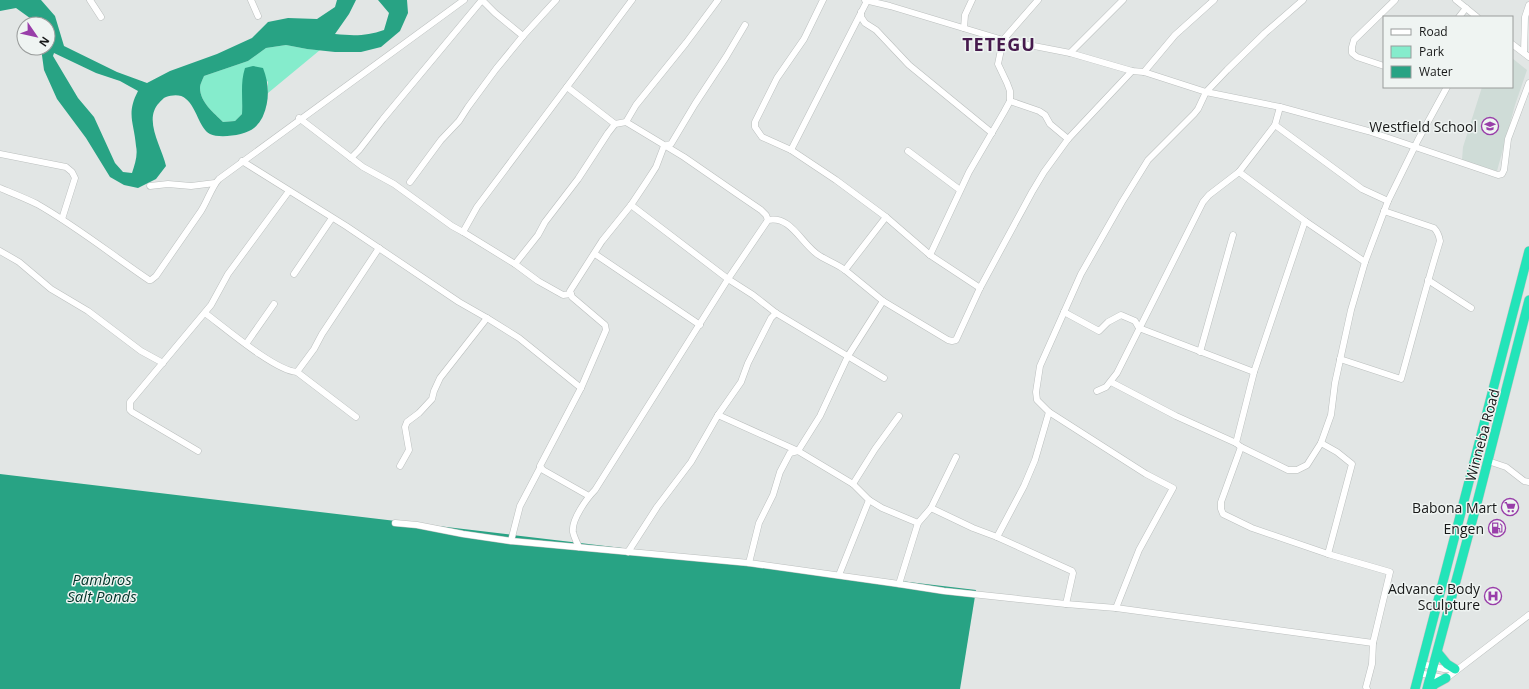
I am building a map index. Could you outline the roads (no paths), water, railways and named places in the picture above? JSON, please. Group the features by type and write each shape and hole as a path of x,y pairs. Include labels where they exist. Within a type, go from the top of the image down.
{"highway":[{"name":"Winneba Road","path":"1415,689 1529,251"},
{"name":"Winneba Road","path":"1429,689 1432,671 1482,486 1529,300"},
{"path":"1469,483 1482,486"},
{"path":"1438,653 1447,664 1457,669"},
{"path":"1429,689 1446,678"}],"street":[{"path":"90,0 101,17"},
{"path":"251,0 258,16"},
{"path":"0,188 36,204 151,280 156,276 204,206 215,183 300,118 464,0"},
{"path":"351,158 482,0 523,36"},
{"path":"410,182 523,36 556,0"},
{"path":"463,232 477,207 632,0"},
{"path":"626,122 636,105 686,43 718,0"},
{"path":"823,0 804,39 776,78 754,127 762,137 791,150 836,180 886,217 930,255 980,288"},
{"path":"791,150 866,0 892,3 1003,40 1070,53 1132,71 1144,72 1206,92 1280,107 1368,131 1498,175 1502,174 1504,170 1508,139 1529,83"},
{"path":"964,28 965,15 972,0"},
{"path":"930,255 960,190 1010,101 1008,83 998,64 1003,40 1038,0"},
{"path":"1070,53 1123,0"},
{"path":"1144,72 1175,35 1214,0"},
{"path":"1116,608 1139,550 1173,488 1146,474 1049,412 1037,400 1036,392 1040,366 1081,274 1148,160 1194,114 1206,92 1254,43 1303,0"},
{"path":"1383,66 1357,57 1352,53 1352,47 1354,40 1395,0"},
{"path":"1456,0 1476,16"},
{"path":"1526,55 1525,17 1529,5"},
{"path":"1460,16 1466,8"},
{"path":"861,12 861,17 865,23 876,30 909,65 992,133"},
{"path":"664,146 671,144 695,104 726,58 745,25"},
{"path":"1513,45 1526,55"},
{"path":"579,547 573,531 575,521 589,496 595,490 728,279 768,220 775,219 787,224 819,256 837,264 883,302 952,341 956,340 980,288 1044,172 1068,139 1132,71"},
{"path":"567,87 615,124"},
{"path":"1111,382 1176,416 1236,443 1241,447 1288,470 1302,469 1307,465 1321,443 1331,415 1340,360 1351,310 1365,262 1388,201 1414,147 1446,88"},
{"path":"1010,101 1039,111 1045,115 1050,124 1068,139"},
{"path":"1097,391 1106,387 1111,382 1203,202 1209,195 1239,172 1275,125 1280,107"},
{"path":"300,118 351,158 394,184 452,226 515,264 538,281 563,296 571,294"},
{"path":"515,264 538,235 545,222 578,179 615,124 626,122 684,157 761,210 766,215 768,220"},
{"path":"1275,125 1362,189 1388,201"},
{"path":"511,541 520,506 540,468 541,461 581,388 606,330 605,326 576,301 571,294 572,287 614,224 631,205 656,167 664,146"},
{"path":"908,151 960,190"},
{"path":"0,154 62,165 72,172 75,178 62,220"},
{"path":"242,161 290,190 379,248 432,285 519,338 581,388"},
{"path":"1239,172 1304,221 1365,262"},
{"path":"150,186 168,184 192,186 215,183"},
{"path":"198,451 130,410 130,402 211,306 228,274 290,190"},
{"path":"631,205 728,279 753,295 776,313 884,378"},
{"path":"1340,360 1401,379 1440,241 1438,231 1434,228 1384,211"},
{"path":"845,270 886,217"},
{"path":"294,274 332,218"},
{"path":"1236,443 1254,372 1304,221"},
{"path":"1200,352 1233,235"},
{"path":"296,372 314,348 379,248"},
{"path":"0,251 19,262 51,289 88,311 141,351 163,363"},
{"path":"595,254 700,325"},
{"path":"1428,280 1471,308"},
{"path":"749,563 759,523 773,495 785,462 790,453 798,451 820,416 848,356 883,302"},
{"path":"246,344 274,304"},
{"path":"1064,312 1099,331 1108,322 1121,315 1135,321 1139,328 1254,372"},
{"path":"205,313 246,344 287,371 296,372 356,417"},
{"path":"628,552 657,508 691,462 718,415 741,382 748,363 771,318 776,313"},
{"path":"400,466 409,450 405,427 407,422 419,414 432,399 440,378 487,318"},
{"path":"998,538 1024,486 1035,460 1049,412"},
{"path":"718,415 798,451 853,484 869,500 889,511 918,523"},
{"path":"853,484 899,416"},
{"path":"1321,443 1337,452 1352,464 1328,554"},
{"path":"1241,447 1222,502 1221,509 1224,514 1252,528 1328,554 1390,572 1373,643 1372,664 1366,687 1367,689"},
{"path":"899,584 918,523 931,508 956,457"},
{"path":"1488,461 1506,467 1524,481 1529,482"},
{"path":"540,468 589,496"},
{"path":"839,575 869,500"},
{"path":"931,508 1072,571 1073,573 1066,604"},
{"path":"395,523 417,525 511,541 749,563 944,591 1116,608 1373,643"},
{"path":"1422,664 1446,678 1529,616"},
{"path":"1419,673 1457,669"}],"water":[{"path":"0,0 41,0 55,16 27,16 16,8 0,11"},
{"path":"337,0 356,0 349,14 335,34 360,35 384,30 389,13 378,0 407,0 408,13 400,31 381,47 361,52 335,52 286,45 266,48 248,61 204,76 200,88 202,98 205,103 223,122 235,121 242,114 242,85 245,68 253,66 263,68 267,80 267,104 262,119 257,126 245,133 226,136 210,134 203,127 193,107 184,97 174,95 164,98 155,110 153,125 166,166 156,179 138,188 124,185 110,177 86,138 57,99 44,70 42,56 53,56 78,98 94,117 115,163 123,172 132,173 137,153 132,118 132,106 138,91 120,81 96,73 56,54 56,19 64,46 117,72 147,83 170,71 217,54 252,38 268,22 288,18 317,19 335,7"},
{"name":"Pambros Salt Ponds","path":"0,474 976,590 960,689 0,689"}],"place":[{"name":"Westfield School","path":"1490,126"},
{"name":"Babona Mart","path":"1510,507"},
{"name":"Engen","path":"1497,528"},
{"name":"Advance Body Sculpture","path":"1493,596"}],"district":[{"name":"TETEGU","path":"999,44"}]}
